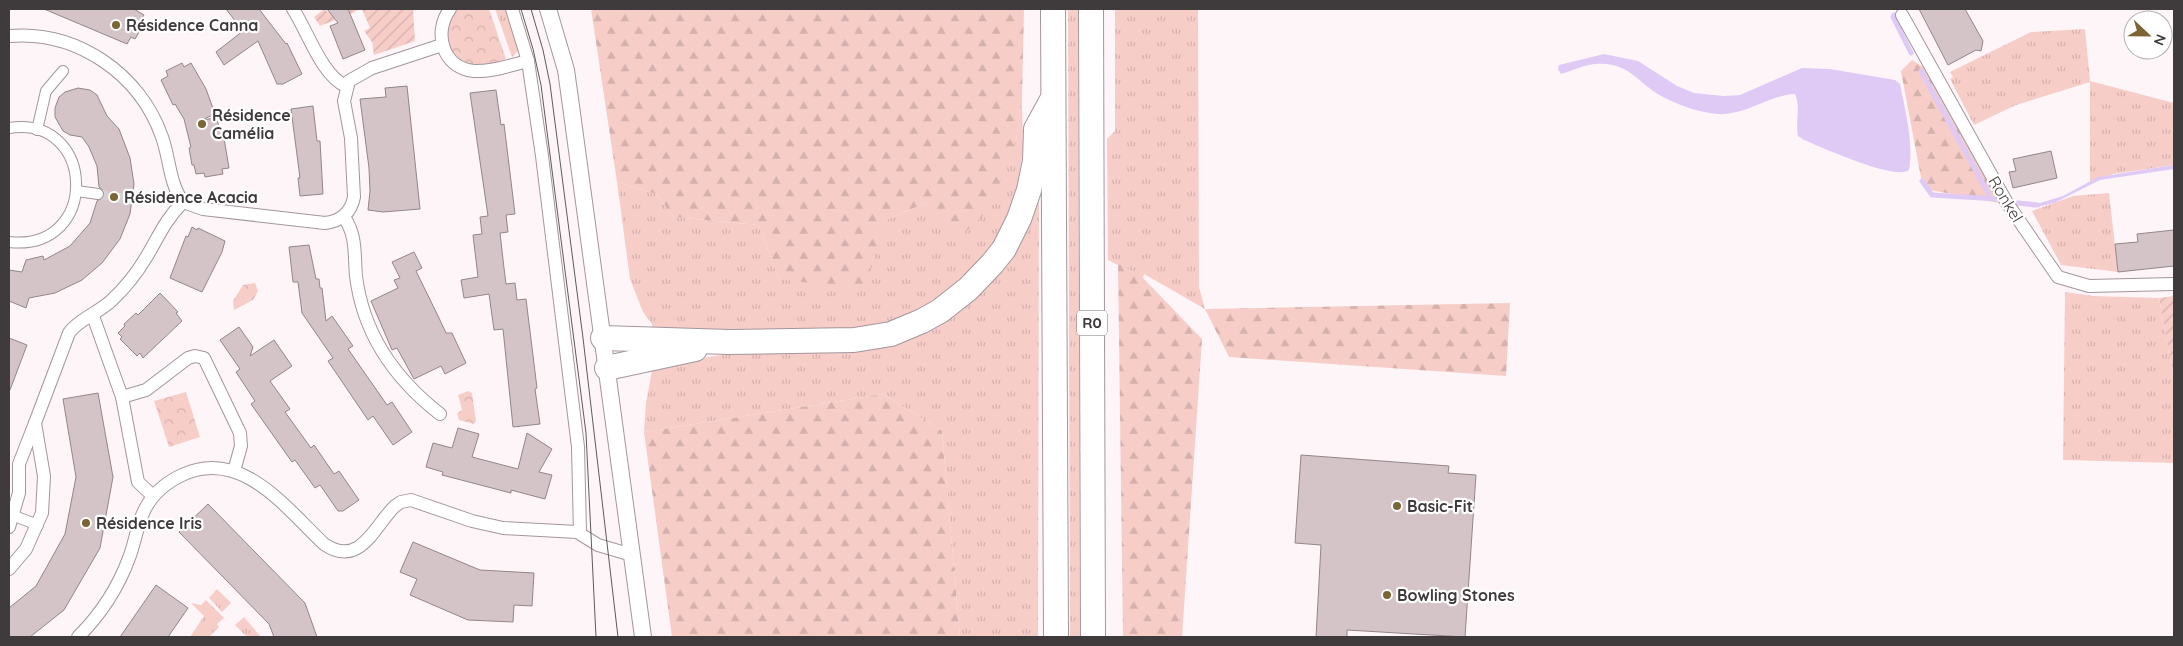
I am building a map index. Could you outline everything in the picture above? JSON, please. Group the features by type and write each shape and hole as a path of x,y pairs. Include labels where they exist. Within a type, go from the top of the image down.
{"highway":[{"name":"R0","path":"1054,9 1056,637"},
{"name":"R0","path":"1091,9 1093,637"},
{"path":"603,338 729,342 873,338 907,328 947,306 992,264 1012,234 1029,190 1035,161 1036,129 1054,96"},
{"path":"607,368 729,342"}],"street":[{"path":"293,9 307,32 326,71 334,80 346,86"},
{"path":"450,9 442,24 442,45 453,62 471,71 495,69 528,61"},
{"path":"512,9 528,61 577,438 580,534"},
{"path":"548,9 566,70 643,637"},
{"name":"Ronkel","path":"1902,15 2008,203 2058,277 2089,286 2174,284"},
{"path":"9,36 43,37 72,45 98,57 124,77 143,98 154,116 165,146 174,186 183,202 203,209 325,223 344,217 353,205 351,138 344,101 346,86 352,78 366,71 442,45"},
{"path":"37,130 46,91 62,71"},
{"path":"9,128 22,127 37,130 52,138 64,149 75,168 77,191 72,208 57,228 34,240 9,242"},
{"path":"77,191 98,194"},
{"path":"38,525 10,519 19,493 19,464 69,334 73,327 93,316 114,298 138,270 162,227 183,202"},
{"path":"344,217 352,228 355,245 356,276 361,303 376,341 398,375 423,401 440,414"},
{"path":"93,316 122,397 136,476 141,487 153,496"},
{"path":"122,397 146,390 188,358 195,356 204,358 240,433 241,446 234,471"},
{"path":"9,569 26,549 38,525 45,488 35,423"},
{"path":"78,637 93,622 114,591 129,559 143,514 153,496 166,484 188,472 215,468 234,471 257,481 324,544 342,551 364,545 373,536 390,510 406,500 424,503 472,521 503,528 573,531 598,545 632,555"}],"green space":[{"path":"324,9 332,15 341,9 359,9 320,26 314,17"},
{"path":"362,9 413,9 415,41 374,55 372,42 364,31 370,28"},
{"path":"456,9 489,9 506,59 477,66 469,65 456,56 444,38"},
{"path":"495,9 507,9 519,50 512,57"},
{"path":"591,9 1024,9 1022,100 1016,140 993,198 982,217 960,237 926,203 885,220 865,290 779,279 759,225 674,217 656,194 617,182"},
{"path":"1068,9 1078,9 1080,637 1070,637"},
{"path":"1115,9 1198,9 1199,287 1205,309 1144,274 1143,278 1108,260 1107,139 1115,131"},
{"path":"2085,29 2090,81 2174,103 2174,165 2113,174 2090,182 2090,82 2016,105 1974,125 1950,79 1953,77 1950,72 2031,32"},
{"path":"1912,60 1928,70 1999,203 1925,189 1922,183 1901,71"},
{"path":"1022,100 1023,150 1017,190 1004,223 994,242 975,268 939,301 902,319 859,330 653,331 652,324 643,312 630,279 617,182 656,194 674,217 759,225 779,279 885,220 926,203 1016,140"},
{"path":"1039,185 1038,637 960,637 942,431 883,394 644,432 646,403 653,365 936,324"},
{"path":"2109,193 2118,272 2061,265 2032,211 2073,196"},
{"path":"1118,263 1143,278 1202,339 1182,637 1123,637"},
{"path":"255,283 258,291 253,300 234,310 233,301 243,285"},
{"path":"2065,292 2093,296 2159,298 2174,381 2174,463 2063,460"},
{"path":"2174,296 2174,381 2159,298"},
{"path":"1510,303 1506,376 1229,357 1205,309"},
{"path":"468,391 472,393 476,421 474,424 459,420 457,413 462,410 458,395"},
{"path":"186,392 200,437 169,447 154,401"},
{"path":"883,394 942,431 960,637 672,637 644,432"},
{"path":"217,589 231,603 222,612 209,598"},
{"path":"206,600 224,618 217,624 219,627 209,637 190,637 204,616 191,603 201,605"},
{"path":"244,617 261,637 247,637 235,625"}],"shaded area":[{"path":"1604,54 1638,61 1677,86 1694,93 1724,96 1740,95 1802,68 1830,69 1895,80 1900,84 1908,127 1909,170 1901,172 1889,171 1874,167 1798,136 1798,104 1795,94 1785,95 1738,112 1718,114 1690,108 1663,97 1618,66 1592,64 1561,74 1558,69 1559,65"},
{"path":"2174,165 2174,169 2100,180 2054,203 2032,208 2040,203 2063,196 2098,177"}],"building":[{"name":"Résidence Canna","path":"44,9 134,9 144,15 140,21 144,24 135,39 131,37 127,44"},
{"path":"226,9 259,9 287,43 302,74 283,84 277,84 258,41 224,65 216,52 243,31"},
{"path":"327,9 348,9 365,50 343,59 330,26 338,23"},
{"path":"1919,9 1965,9 1983,41 1981,51 1976,50 1948,65"},
{"name":"Résidence Camélia","path":"182,63 184,67 191,63 206,89 215,114 202,120 216,118 224,138 229,168 222,169 223,174 205,177 204,173 196,174 194,165 192,165 189,148 191,147 184,119 175,104 173,105 161,80 168,76 166,71"},
{"path":"407,86 420,209 383,212 368,210 370,191 369,168 360,99 386,97 385,88"},
{"name":"Résidence Acacia","path":"78,88 90,90 97,95 107,116 119,129 130,158 134,184 130,214 120,239 102,263 82,280 55,293 29,298 26,308 9,301 9,270 22,272 26,260 43,256 44,260 70,246 90,223 97,201 105,195 104,191 99,187 97,166 89,147 82,137 70,135 63,131 55,117 55,108 59,97 65,92"},
{"path":"496,90 501,125 504,124 515,214 506,215 508,232 500,233 506,284 515,283 517,300 526,299 540,424 513,427 503,329 494,330 489,294 464,298 461,280 478,277 473,235 482,234 480,217 488,216 470,93"},
{"path":"313,106 317,141 320,141 323,194 300,196 298,178 300,178 291,109"},
{"path":"2051,151 2057,178 2013,188 2009,172 2016,171 2013,159"},
{"path":"192,227 225,241 222,252 202,292 170,278 186,236 188,237"},
{"path":"2174,230 2174,266 2118,272 2115,244 2138,242 2137,234"},
{"path":"309,245 316,279 319,279 320,288 322,288 326,321 332,316 353,346 348,349 387,405 392,402 412,432 393,445 373,416 368,420 328,361 333,358 302,313 298,282 293,282 289,247"},
{"path":"414,252 422,268 416,271 446,333 452,333 466,363 445,374 441,366 414,379 397,348 392,350 371,301 398,288 394,280 400,278 392,262"},
{"path":"160,293 178,312 176,313 182,321 143,358 140,353 137,356 120,339 122,337 118,333 125,326 124,324 136,313 138,315"},
{"path":"239,327 253,347 250,356 274,340 292,366 270,381 290,409 285,412 311,448 314,445 334,474 339,471 359,500 343,511 338,511 320,485 315,488 295,460 292,462 251,404 255,401 236,372 240,369 220,340"},
{"path":"9,338 27,345 10,390 9,390"},
{"name":"Résidence Iris","path":"98,393 113,477 100,548 64,610 30,637 9,637 9,608 36,586 65,534 76,477 63,399"},
{"path":"458,428 479,434 472,457 518,469 527,433 552,449 539,472 552,475 545,499 511,490 511,493 442,475 443,472 426,467 433,443 452,448"},
{"path":"1301,455 1449,466 1448,473 1476,475 1465,637 1347,630 1347,637 1316,637 1321,545 1295,543"},
{"path":"208,504 305,603 317,637 274,637 269,624 179,532"},
{"path":"413,542 480,570 534,573 532,606 514,605 513,622 468,620 410,595 417,579 400,572"},
{"path":"156,585 188,608 168,637 120,637"}],"waterway":[{"path":"1894,15 1893,17 1911,53"},
{"path":"1921,71 1988,193"},
{"path":"1922,181 1932,195 1997,199"},
{"path":"2017,203 2038,205"}],"tunnel":[{"path":"98,194 130,200"}],"tram line":[{"path":"521,9 541,85 586,433 596,637"},
{"path":"531,9 543,50 550,84 583,338 618,637"}],"place":[{"name":"Résidence Canna","path":"116,25"},
{"name":"Résidence Camélia","path":"202,124"},
{"name":"Résidence Acacia","path":"114,197"},
{"name":"Basic-Fit","path":"1397,506"},
{"name":"Résidence Iris","path":"86,523"},
{"name":"Bowling Stones","path":"1387,595"}]}
